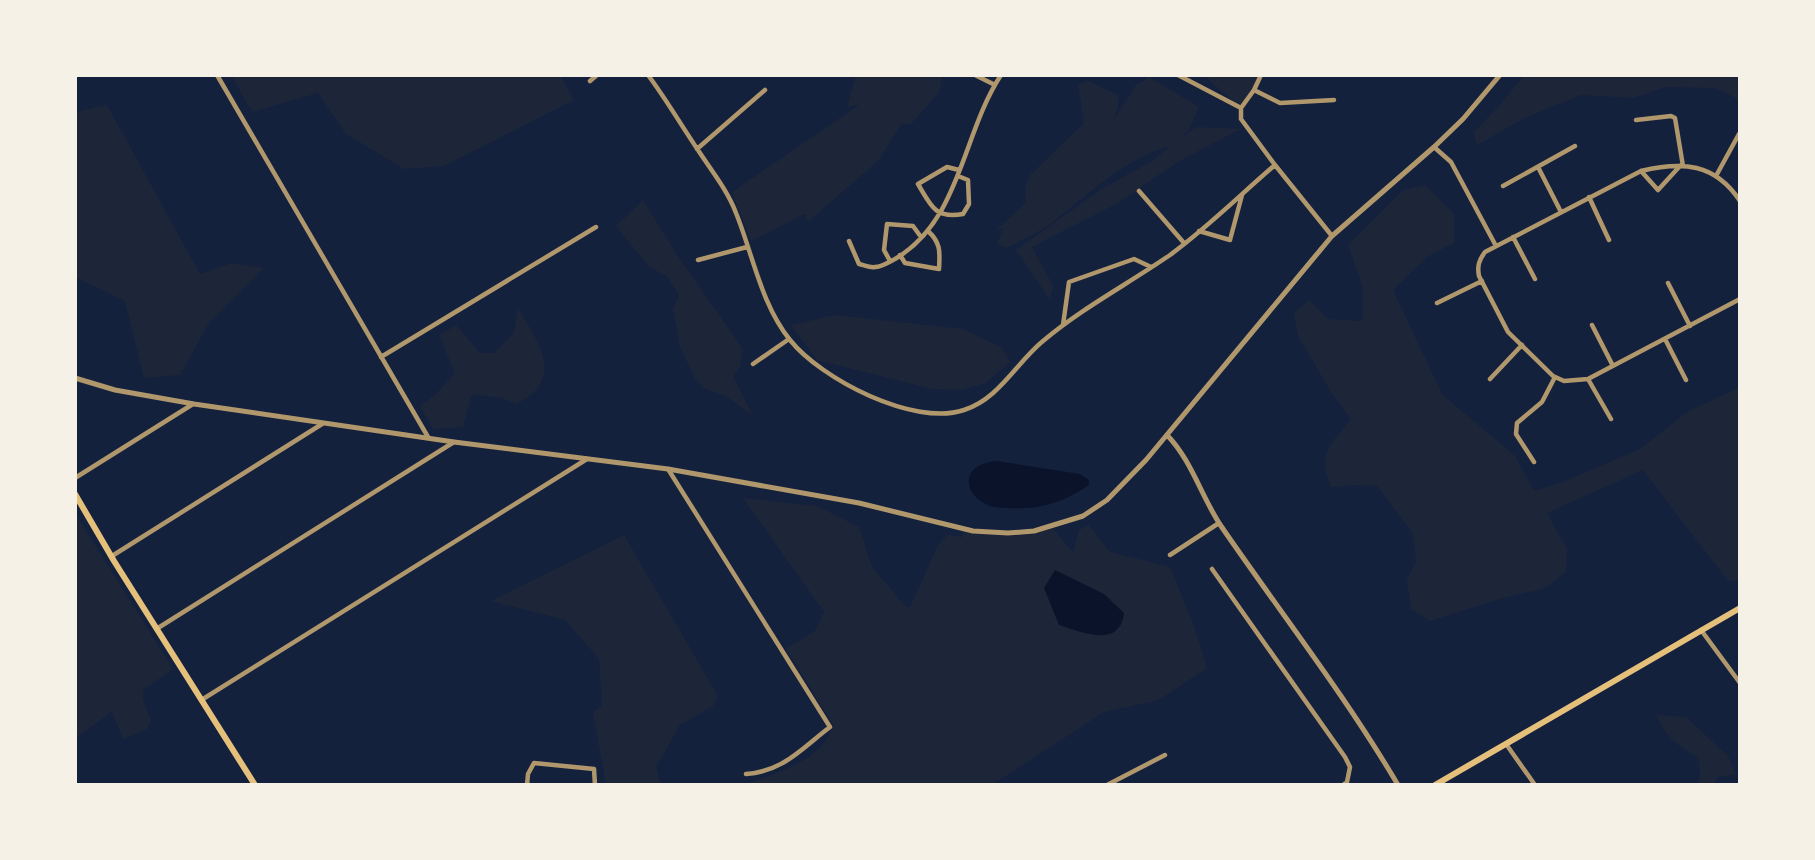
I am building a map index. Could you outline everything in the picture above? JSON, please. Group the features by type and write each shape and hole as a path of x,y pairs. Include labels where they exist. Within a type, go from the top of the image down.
{"main road":[{"path":"75,494 256,785"},
{"path":"1436,785 1740,608"}],"street":[{"path":"217,75 428,437"},
{"path":"590,81 597,75"},
{"path":"648,75 736,212 768,300 789,339 818,366 865,394 893,406 921,413 964,411 985,400 1002,386 1021,360 1063,326 1184,243 1275,165"},
{"path":"975,75 995,85"},
{"path":"849,241 859,264 876,268 900,255 928,232 959,173 981,111 1001,75"},
{"path":"1178,75 1241,108"},
{"path":"1261,75 1241,108 1241,119 1332,236"},
{"path":"75,378 115,390 194,404 326,421 454,442 668,469 859,503 973,531 1034,531 1083,516 1107,500 1146,460 1332,236 1434,147 1463,119 1500,75"},
{"path":"697,149 765,90"},
{"path":"1254,90 1280,103 1334,100"},
{"path":"1636,120 1671,116 1675,118 1682,166"},
{"path":"1716,176 1739,134"},
{"path":"1503,186 1575,146"},
{"path":"1434,147 1451,162 1496,246"},
{"path":"1739,301 1588,379 1572,381 1555,377 1505,327 1478,270 1479,260 1485,251 1641,171 1658,166 1692,166 1716,176 1740,201"},
{"path":"1641,171 1658,190 1682,166"},
{"path":"947,167 959,173 968,180 970,204 963,214 948,216 932,208 918,184 947,167"},
{"path":"1538,167 1561,212"},
{"path":"1139,191 1184,243"},
{"path":"1198,231 1230,240 1243,192"},
{"path":"1589,197 1609,240"},
{"path":"890,261 884,250 887,224 913,226 921,237"},
{"path":"381,357 596,227"},
{"path":"900,255 905,263 939,269 940,249 936,239 928,232"},
{"path":"1513,237 1535,279"},
{"path":"698,260 747,247"},
{"path":"1063,326 1069,282 1134,259 1151,267"},
{"path":"1437,303 1482,281"},
{"path":"1668,283 1690,326"},
{"path":"1592,325 1613,366"},
{"path":"753,364 789,339"},
{"path":"1665,339 1686,380"},
{"path":"1490,379 1522,345"},
{"path":"1534,463 1517,434 1517,423 1542,402 1555,377"},
{"path":"1588,379 1611,419"},
{"path":"75,478 194,404"},
{"path":"112,556 326,421"},
{"path":"1167,435 1188,462 1219,523 1352,710 1398,785"},
{"path":"158,628 454,442"},
{"path":"203,699 588,459"},
{"path":"668,469 830,727 780,766 766,773 746,774"},
{"path":"1170,555 1219,523"},
{"path":"1212,569 1345,757 1350,767 1347,782 1343,785"},
{"path":"1700,630 1740,683"},
{"path":"1506,744 1535,785"},
{"path":"1107,785 1165,755"},
{"path":"527,785 527,774 534,763 594,769 595,785"}],"shaded area":[{"path":"231,75 560,75 574,100 444,166 404,169 346,134 318,93 252,112"},
{"path":"856,75 942,75 940,91 911,124 901,124 879,160 809,221 804,214 751,241 732,192 859,105 847,107"},
{"path":"1203,75 1261,75 1241,108"},
{"path":"1524,75 1740,75 1740,100 1715,88 1665,87 1634,98 1581,95 1523,119 1477,145 1473,133"},
{"path":"1149,77 1199,107 1189,130 1179,139 1196,127 1240,129 1176,163 1118,203 1032,247 1053,286 1050,300 1016,250 1100,190 1152,161 1170,146 1121,169 1049,225 1006,248 997,244 1003,228 995,231 1025,204 1026,184 1030,175 1084,123 1078,84 1088,81 1118,95 1118,107 1113,121 1136,85"},
{"path":"107,105 200,274 232,263 264,268 209,323 180,375 144,378 125,301 75,277 75,112"},
{"path":"1425,185 1454,214 1454,243 1427,257 1393,290 1442,394 1515,456 1534,491 1563,482 1640,449 1687,412 1740,387 1740,580 1728,581 1643,470 1547,513 1567,549 1566,572 1543,589 1503,598 1430,621 1411,609 1407,580 1416,561 1412,532 1377,486 1331,487 1325,465 1328,450 1351,419 1331,392 1298,336 1294,313 1309,300 1328,319 1362,321 1363,288 1348,245 1403,190"},
{"path":"643,200 677,255 743,349 740,367 733,376 753,416 726,396 703,388 694,377 679,344 673,309 679,295 666,275 650,268 616,226"},
{"path":"518,308 544,360 542,381 535,391 517,404 502,398 472,394 463,427 433,429 420,406 435,395 455,373 439,335 456,325 480,353 494,353 514,333"},
{"path":"835,315 963,329 1001,347 1010,362 986,383 961,390 932,389 817,360 791,325"},
{"path":"997,461 1080,474 1089,480 1089,485 1066,498 1043,506 993,507 975,496 969,481 970,474 976,468 984,463"},
{"path":"743,498 817,506 859,527 872,567 906,607 910,607 938,545 947,535 962,537 965,529 1009,536 1053,529 1073,552 1079,530 1089,525 1110,552 1170,567 1193,623 1207,668 1159,700 1104,712 992,785 745,785 784,770 809,756 820,748 833,725 786,649 816,630 824,612"},
{"path":"75,513 173,669 143,690 143,700 151,720 147,729 123,739 112,712 75,738"},
{"path":"624,535 718,696 713,706 680,725 656,767 661,785 606,785 593,712 602,705 599,659 565,620 491,601"},
{"path":"1055,570 1104,594 1124,613 1121,624 1115,631 1088,634 1059,625 1044,588"},
{"path":"1656,714 1687,718 1728,756 1736,774 1717,777 1714,785 1697,785 1700,775 1699,758 1673,740"}]}
